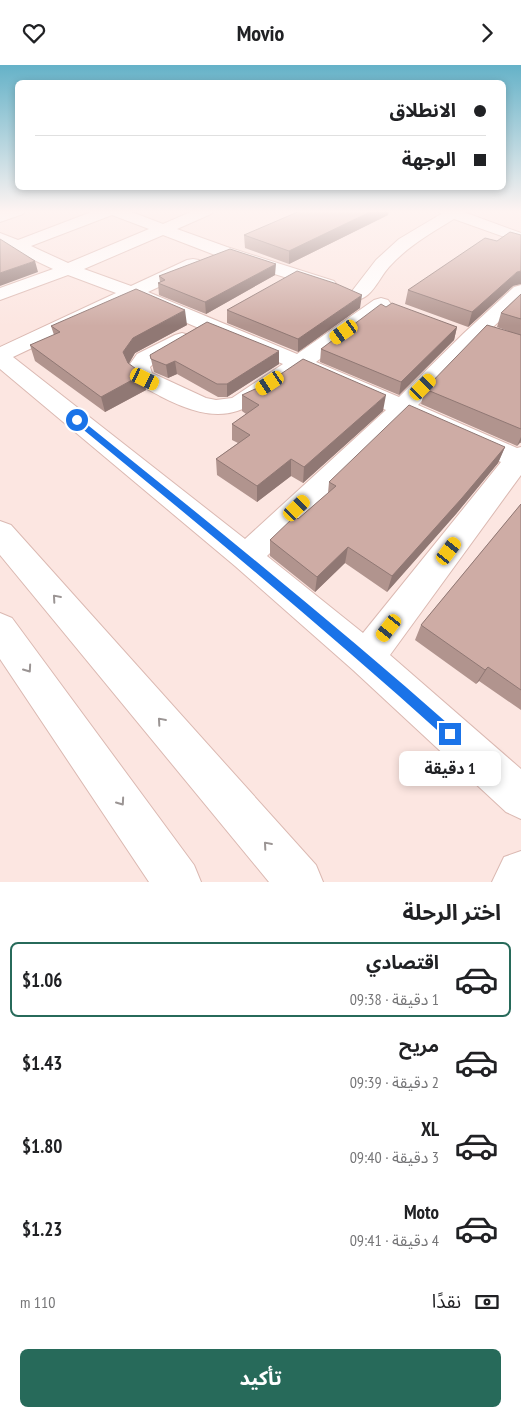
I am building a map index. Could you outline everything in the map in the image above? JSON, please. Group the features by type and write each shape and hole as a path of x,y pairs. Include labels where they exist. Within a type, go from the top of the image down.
{"street":[{"path":"27,249 68,269 133,293 520,458 366,658"},
{"path":"0,295 115,249"},
{"path":"216,249 390,307 300,363 241,403 226,408 202,406 145,379 141,375 139,367 145,359 231,311"},
{"path":"225,249 0,356 246,557 366,658 521,797"},
{"path":"358,295 382,264 398,249"},
{"path":"271,288 295,274"},
{"path":"246,557 402,408 475,333 521,291"},
{"path":"0,533 299,882"},
{"path":"0,629 177,882"},
{"path":"516,882 521,874"}],"building":[{"path":"0,249 16,249 35,261 0,273"},
{"path":"230,249 276,264 205,302 158,283 165,280 159,276"},
{"path":"469,249 521,249 521,271 517,272 472,312 408,290"},
{"path":"297,271 337,284 362,295 298,339 227,310"},
{"path":"136,289 185,310 133,338 123,352 128,363 143,374 101,397 30,345 60,332 51,326"},
{"path":"521,294 521,319 501,313"},
{"path":"392,303 457,327 401,382 321,349 381,304 386,307"},
{"path":"207,322 279,351 227,384 217,384 175,361 166,365 151,359 150,355"},
{"path":"487,325 521,335 521,429 425,389"},
{"path":"303,359 386,395 304,467 291,459 257,486 216,459 250,435 232,424 259,405 242,395 266,384"},
{"path":"409,405 505,447 392,576 348,547 317,577 270,540 295,516 298,519 336,486 329,482"},
{"path":"521,504 521,690 488,667 485,670 421,625"}],"route":[{"path":"77,420 246,557 366,658 450,734"}]}
